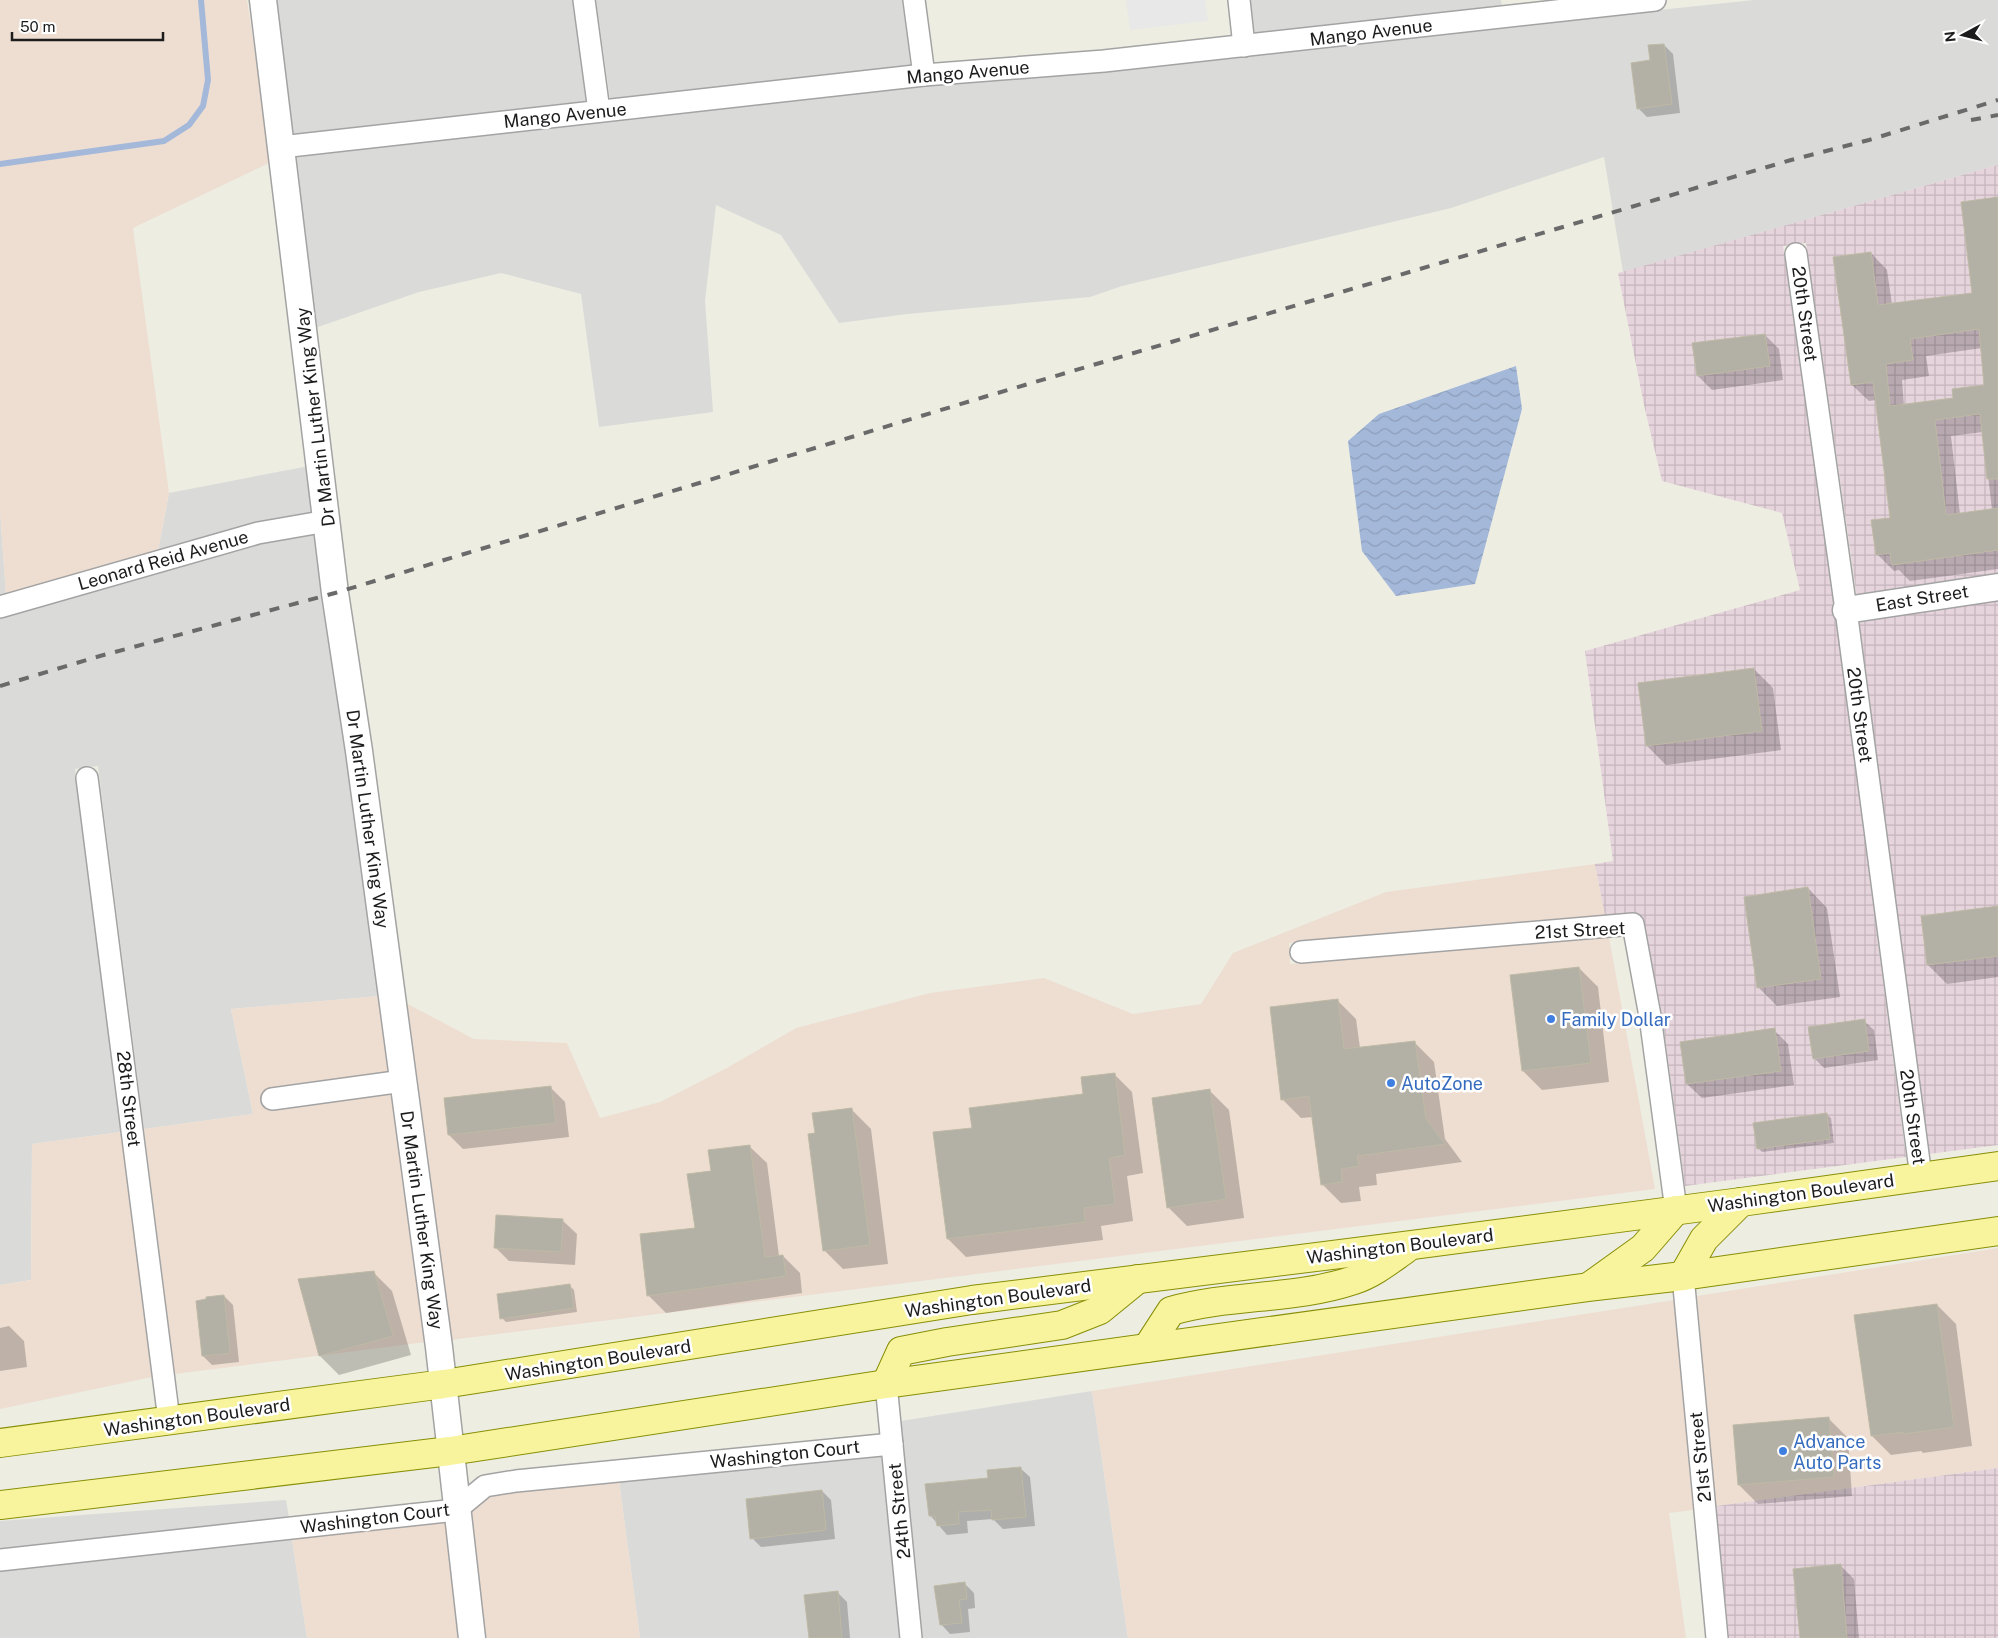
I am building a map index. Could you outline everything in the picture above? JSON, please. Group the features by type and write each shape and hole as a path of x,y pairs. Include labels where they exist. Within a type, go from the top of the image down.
{"main road":[{"name":"Washington Boulevard","path":"0,1443 444,1384 972,1300 1412,1245 1998,1166"},
{"path":"1683,1276 1704,1239 1741,1202"},
{"path":"1589,1287 1643,1248 1676,1210"},
{"path":"0,1505 450,1451 886,1384 1985,1233 1998,1216"},
{"path":"1147,1348 1170,1311 1195,1304 1310,1290 1355,1280 1412,1245"},
{"path":"886,1384 901,1351 932,1344 1062,1325 1100,1310 1138,1279"}],"street":[{"name":"Dr Martin Luther King Way","path":"262,0 328,521 335,593 359,752 444,1384 456,1510 472,1638"},
{"path":"584,0 599,111"},
{"path":"914,0 924,75"},
{"path":"1238,0 1244,46"},
{"name":"Mango Avenue","path":"281,147 924,75 1104,61 1244,46 1514,7 1655,0"},
{"name":"20th Street","path":"1796,254 1846,610 1921,1177"},
{"name":"Leonard Reid Avenue","path":"0,607 258,533 328,521"},
{"name":"East Street","path":"1846,610 1998,587"},
{"name":"28th Street","path":"87,778 169,1420"},
{"name":"21st Street","path":"1301,952 1632,924 1650,1016 1676,1210"},
{"path":"272,1099 403,1081"},
{"name":"21st Street","path":"1683,1276 1718,1638"},
{"name":"24th Street","path":"886,1384 911,1638"},
{"name":"Washington Court","path":"0,1560 456,1510 486,1486 516,1481 892,1444"}],"shaded area":[{"path":"0,0 247,0 271,162 133,228 169,493 158,551 6,595 0,510"},
{"path":"274,0 573,0 586,102 292,135"},
{"path":"596,0 902,0 911,66 610,99"},
{"path":"1126,0 1205,0 1208,21 1130,30"},
{"path":"1250,0 1501,0 1502,6 1255,35"},
{"path":"1754,0 1998,0 1998,165 1623,272 1604,157 1451,208 1122,286 1090,297 907,314 839,323 781,235 716,205 705,301 713,412 599,427 581,294 501,273 419,292 315,328 294,156 925,85 1105,72"},
{"path":"1998,165 1998,577 1857,598 1806,243 1783,246 1835,612 1906,1157 1685,1186 1662,1015 1644,923 1632,914 1605,916 1595,864 1613,861 1585,651 1800,590 1782,513 1662,481 1644,405 1618,273"},
{"path":"309,466 315,512 255,524 158,551 169,493"},
{"path":"0,510 6,595 0,596"},
{"path":"317,533 380,996 231,1009 253,1114 144,1129 98,766 75,769 121,1132 32,1144 31,1280 0,1285 0,618 261,544"},
{"path":"1998,598 1998,1145 1929,1154 1859,618"},
{"path":"1595,864 1605,916 1289,943 1290,964 1609,937 1655,1189 450,1340 404,1002 474,1039 567,1043 600,1118 660,1102 725,1069 796,1028 930,993 1044,978 1133,1014 1201,1004 1233,953 1386,892"},
{"path":"380,996 426,1342 175,1374 144,1129 253,1114 231,1009"},
{"path":"121,1132 152,1377 0,1409 0,1285 31,1280 32,1144"},
{"path":"1998,1248 1998,1468 1716,1506 1697,1296"},
{"path":"1674,1300 1693,1510 1669,1513 1686,1638 1128,1638 1092,1391"},
{"path":"1092,1391 1128,1638 923,1638 901,1421"},
{"path":"881,1455 900,1638 640,1638 619,1481"},
{"path":"1998,1468 1998,1638 1729,1638 1716,1506"},
{"path":"619,1481 640,1638 484,1638 468,1514 490,1496 518,1491"},
{"path":"286,1500 289,1518 0,1549 0,1521"},
{"path":"446,1522 460,1638 307,1638 292,1539"},
{"path":"292,1539 307,1638 0,1638 0,1570"}],"water":[{"path":"1516,366 1522,409 1475,584 1396,596 1362,551 1348,441 1379,414"}],"building":[{"path":"1664,44 1672,104 1637,109 1631,63 1650,60 1648,45"},
{"path":"1998,197 1998,479 1987,479 1980,414 1935,420 1946,515 1998,508 1998,550 1892,565 1890,553 1876,555 1871,520 1890,518 1873,382 1851,385 1833,257 1871,252 1878,305 1972,293 1961,202","holes":["1979,329 1984,385 1952,389 1953,398 1890,406 1886,364 1913,360 1910,339"]},
{"path":"1765,334 1770,366 1697,376 1692,343"},
{"path":"1754,668 1762,731 1646,746 1638,683"},
{"path":"1808,887 1821,979 1757,988 1744,897"},
{"path":"1998,906 1998,956 1927,965 1921,916"},
{"name":"Family Dollar","path":"1579,967 1591,1063 1522,1071 1510,975"},
{"path":"1338,999 1344,1049 1415,1041 1426,1119 1445,1144 1357,1156 1359,1166 1341,1169 1342,1182 1321,1185 1309,1096 1281,1100 1270,1007"},
{"path":"1865,1019 1869,1051 1813,1059 1808,1027"},
{"path":"1775,1028 1781,1071 1686,1084 1680,1042"},
{"path":"1115,1073 1125,1155 1109,1158 1115,1204 1084,1208 1085,1222 947,1239 933,1132 972,1128 969,1108 1083,1094 1081,1077"},
{"path":"551,1086 556,1123 448,1135 444,1098"},
{"path":"1210,1089 1226,1199 1167,1208 1152,1098"},
{"path":"852,1108 870,1245 823,1251 808,1134 815,1133 812,1113"},
{"path":"1827,1113 1830,1139 1757,1149 1753,1123"},
{"path":"750,1145 765,1257 783,1255 786,1276 647,1296 640,1234 695,1228 687,1174 711,1171 708,1150"},
{"path":"496,1215 563,1219 561,1252 494,1248"},
{"path":"374,1271 393,1336 319,1356 298,1279"},
{"path":"570,1284 574,1308 500,1319 497,1294"},
{"path":"224,1295 230,1353 202,1356 196,1301 206,1299 206,1297"},
{"path":"1937,1304 1954,1427 1871,1436 1854,1315"},
{"name":"Advance Auto Parts","path":"1829,1417 1834,1477 1738,1485 1733,1425"},
{"path":"1021,1467 1026,1517 992,1520 991,1510 958,1512 959,1524 937,1526 935,1516 929,1516 925,1484 988,1478 987,1470"},
{"path":"822,1490 826,1530 750,1539 746,1499"},
{"path":"1841,1564 1847,1638 1800,1638 1793,1569"},
{"path":"965,1582 967,1599 959,1600 962,1623 940,1625 934,1586"},
{"path":"838,1591 842,1638 809,1638 804,1595"}],"waterway":[{"path":"0,164 164,141 189,125 203,106 208,80 201,0"}],"railway":[{"path":"0,686 100,656 335,593 984,397 1791,160 1869,140 1998,100"},
{"path":"1971,120 1998,115"}],"place":[{"name":"Family Dollar","path":"1551,1019"},
{"name":"AutoZone","path":"1391,1083"},
{"name":"Advance Auto Parts","path":"1783,1451"}]}
